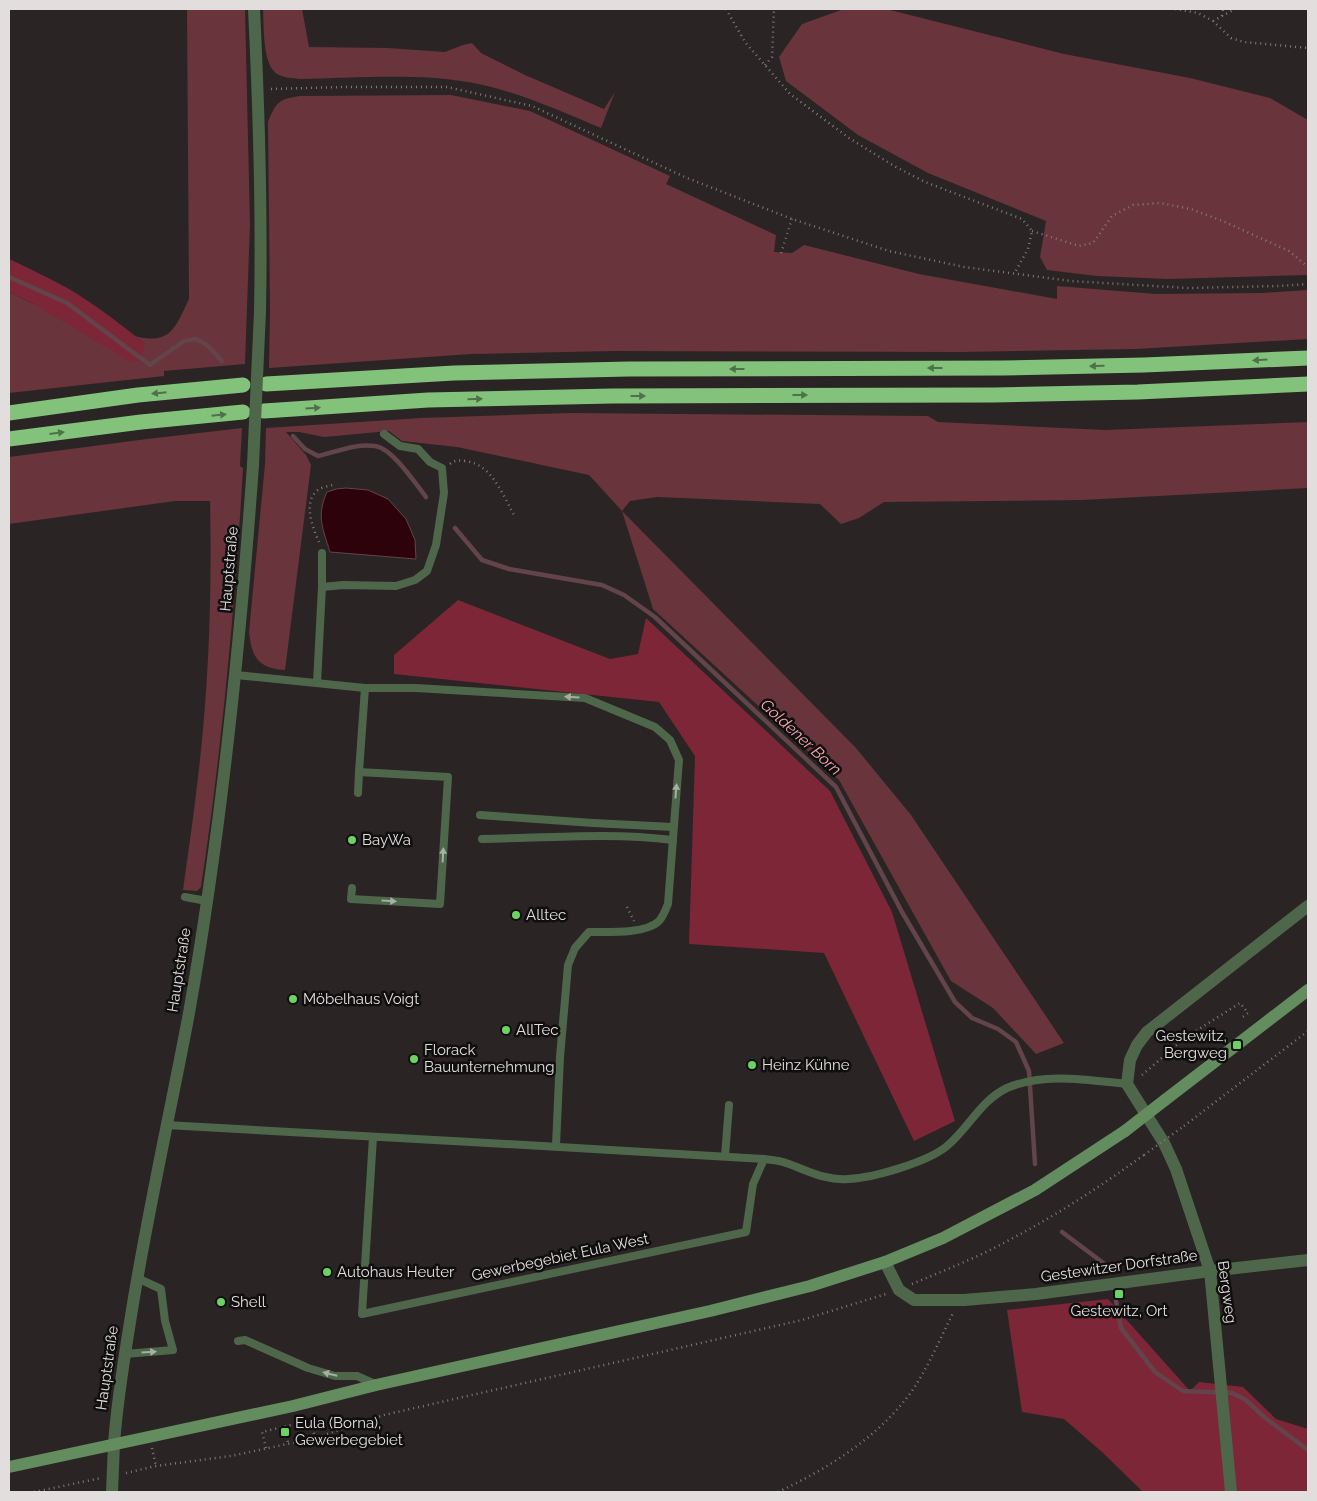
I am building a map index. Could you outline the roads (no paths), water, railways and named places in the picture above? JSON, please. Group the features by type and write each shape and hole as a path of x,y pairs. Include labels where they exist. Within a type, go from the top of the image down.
{"highway":[{"path":"266,384 454,373 629,369 1003,368 1171,364 1308,358"},
{"path":"264,411 428,400 612,396 1004,395 1138,392 1308,384"},
{"path":"9,413 138,396 243,385"},
{"path":"9,440 141,422 243,412"}],"main road":[{"path":"9,1467 293,1406 376,1385 710,1311 810,1286 885,1262 943,1238 1035,1190 1125,1131 1308,990"}],"street":[{"name":"Hauptstraße","path":"112,1492 116,1410 137,1278 189,1013 220,808 236,675 254,465 260,312 261,246 258,90 254,9"},
{"path":"1132,1081 1130,1060 1137,1045 1147,1032 1308,906"},
{"name":"Bergweg","path":"1132,1081 1164,1140 1176,1169 1210,1271 1231,1492"},
{"name":"Gestewitzer Dorfstraße","path":"885,1262 899,1290 914,1300 964,1300 1036,1294 1308,1260"}],"lane":[{"path":"322,587 343,585 396,586 415,580 427,571 436,545 444,494 442,468 430,462 418,449 400,446 384,434"},
{"path":"317,683 322,554"},
{"path":"236,675 365,688 416,688 585,698 655,727 670,740 679,760 668,904 660,920 650,928 590,932 575,948 568,965 560,1057 556,1145"},
{"path":"358,793 365,688"},
{"path":"352,888 351,899 440,904 448,777 359,772"},
{"path":"480,815 673,827"},
{"path":"482,839 598,835 673,840"},
{"path":"185,897 207,901"},
{"path":"166,1125 556,1145 764,1159 784,1162 815,1175 833,1179 848,1179 886,1172 932,1156 948,1146 990,1099 1005,1089 1024,1082 1075,1078 1132,1081"},
{"path":"726,1156 729,1105"},
{"name":"Gewerbegebiet Eula West","path":"372,1137 362,1314 746,1232 752,1184 764,1159"},
{"path":"125,1354 173,1350 165,1321 162,1289 137,1278"},
{"path":"238,1341 245,1340 308,1368 335,1376 357,1376 376,1385"}],"waterway":[{"name":"Goldener Born","path":"9,277 67,303 150,365 184,341 196,339 207,345 222,361"},
{"name":"Goldener Born","path":"293,436 305,449 318,456 346,448 368,445 382,448 396,459 426,497"},
{"name":"Goldener Born","path":"455,528 482,560 509,569 602,585 624,595 655,617 836,787 902,912 955,1002 972,1018 998,1029 1016,1042 1029,1071 1035,1164"},
{"name":"Goldener Born","path":"1062,1232 1110,1268"},
{"name":"Goldener Born","path":"1116,1301 1121,1328 1155,1372 1183,1391 1232,1393 1246,1400 1264,1417 1308,1450"}],"place":[{"name":"BayWa","path":"352,840"},
{"name":"Alltec","path":"516,915"},
{"name":"Möbelhaus Voigt","path":"293,999"},
{"name":"AllTec","path":"506,1030"},
{"name":"Gestewitz, Bergweg","path":"1237,1045"},
{"name":"Florack Bauunternehmung","path":"414,1059"},
{"name":"Heinz Kühne","path":"752,1065"},
{"name":"Autohaus Heuter","path":"327,1272"},
{"name":"Gestewitz, Ort","path":"1119,1294"},
{"name":"Shell","path":"221,1302"},
{"name":"Eula (Borna), Gewerbegebiet","path":"285,1432"}]}
